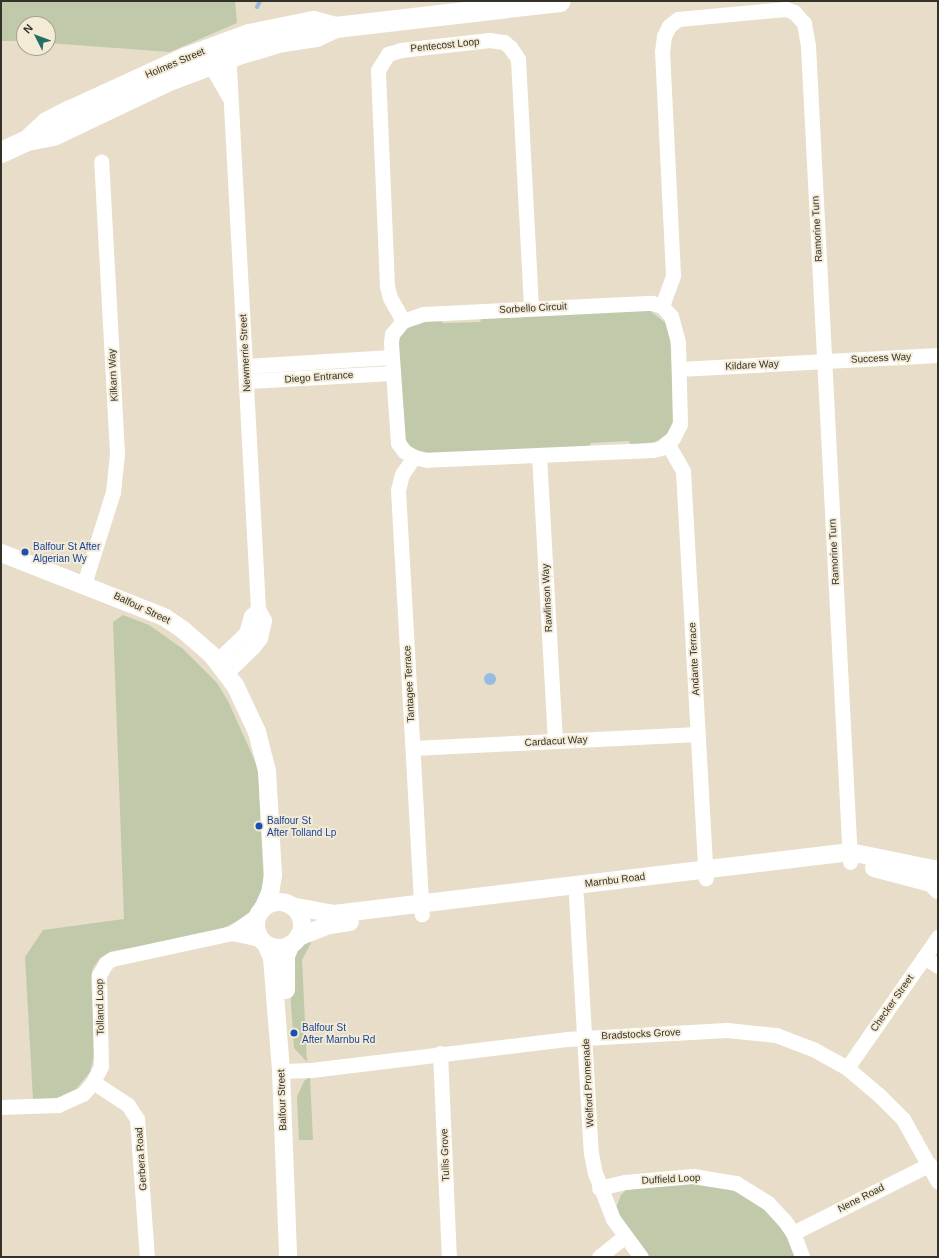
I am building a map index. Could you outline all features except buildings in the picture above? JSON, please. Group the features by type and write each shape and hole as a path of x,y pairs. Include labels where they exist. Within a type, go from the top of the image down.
{"main road":[{"name":"Holmes Street","path":"1,152 27,140 53,135 169,80 206,57 228,49 316,36 335,27 559,1"}],"street":[{"name":"Ramorine Turn","path":"662,306 673,275 662,52 664,36 669,26 678,19 786,9 794,12 804,23 808,46 850,857"},
{"name":"Pentecost Loop","path":"403,321 390,298 387,286 378,70 388,54 400,50 490,40 504,42 515,51 518,59 531,308"},
{"name":"Newmerrie Street","path":"221,667 247,655 260,638 264,620 258,609 228,49"},
{"name":"Newmerrie Street","path":"206,57 230,98"},
{"name":"Kilkarn Way","path":"84,584 113,492 117,453 101,161"},
{"name":"Sorbello Circuit","path":"403,321 423,314 652,303 662,306"},
{"path":"403,321 392,334 391,357 396,440 404,451 414,457 427,460 653,450 668,443 680,424 679,369 675,324 662,306"},
{"name":"Success Way","path":"824,362 938,355"},
{"name":"Diego Entrance","path":"246,374 391,357"},
{"name":"Kildare Way","path":"679,369 824,362"},
{"name":"Diego Entrance","path":"246,374 392,373"},
{"name":"Andante Terrace","path":"668,443 683,472 706,874"},
{"name":"Rawlinson Way","path":"539,455 555,742"},
{"name":"Tantagee Terrace","path":"414,457 402,474 398,490 421,909"},
{"name":"Balfour Street","path":"1,553 84,584 164,617 182,629 221,667 249,710 263,752 267,771 273,875 270,893 261,911"},
{"name":"Cardacut Way","path":"413,748 698,734"},
{"name":"Marnbu Road","path":"850,857 931,883 938,890"},
{"name":"Marnbu Road","path":"295,940 329,925 421,909 850,857 938,870"},
{"name":"Marnbu Road","path":"290,906 334,914 421,909 576,896 706,874"},
{"name":"Balfour Street","path":"273,875 290,906"},
{"name":"Welford Promenade","path":"576,896 586,1038 591,1153 599,1188 613,1219 642,1257"},
{"path":"279,902 290,906 301,920 295,940 276,948 264,942 256,928 261,911 279,902"},
{"name":"Tolland Loop","path":"1,1107 58,1105 83,1094 93,1082 101,1066 98,986 99,975 106,963 120,956 232,933 261,911"},
{"name":"Tolland Loop","path":"232,933 264,942"},
{"name":"Checker Street","path":"847,1068 938,938"},
{"name":"Balfour Street","path":"288,1257 285,971 286,956 295,940"},
{"name":"Balfour Street","path":"264,942 272,958 286,1071 301,1257"},
{"path":"924,957 938,966"},
{"name":"Bradstocks Grove","path":"286,1071 586,1038 727,1030 776,1035 813,1049 847,1068 880,1095 903,1119 930,1164 938,1182"},
{"name":"Tullis Grove","path":"440,1053 449,1257"},
{"name":"Gerbera Road","path":"93,1082 128,1105 137,1119 147,1257"},
{"name":"Nene Road","path":"793,1233 930,1164"},
{"name":"Duffield Loop","path":"599,1188 625,1182 676,1177 707,1177 726,1181 746,1188 768,1202 793,1233 802,1257"},
{"path":"599,1257 625,1236"}],"green space":[{"path":"1,1 235,1 237,23 170,52 56,44 56,16 16,16 16,41 1,41"},
{"path":"649,310 667,324 670,338 675,417 667,434 655,442 631,445 629,441 591,443 588,447 428,455 412,448 405,439 398,340 408,327 415,322 439,319 443,323 480,322 482,317"},
{"path":"123,615 149,625 183,649 217,683 228,701 258,768 264,890 254,913 225,927 199,937 112,951 100,958 93,968 91,978 95,1051 90,1072 76,1089 56,1099 33,1099 25,957 43,930 124,919 113,622"},
{"path":"311,936 311,943 302,960 307,1062 294,1048 289,974 292,952"},
{"path":"310,1077 313,1140 299,1140 297,1097 304,1081"},
{"path":"690,1183 730,1188 769,1211 788,1236 795,1257 646,1257 624,1228 616,1208 621,1195 628,1188"}],"water":[{"path":"490,673 494,675 496,679 494,683 490,685 486,683 484,679 486,675"}],"waterway":[{"path":"257,7 260,1"}],"place":[{"name":"Balfour St After Algerian Wy","path":"25,552"},
{"name":"Balfour St After Tolland Lp","path":"259,826"},
{"name":"Balfour St After Marnbu Rd","path":"294,1033"}]}
